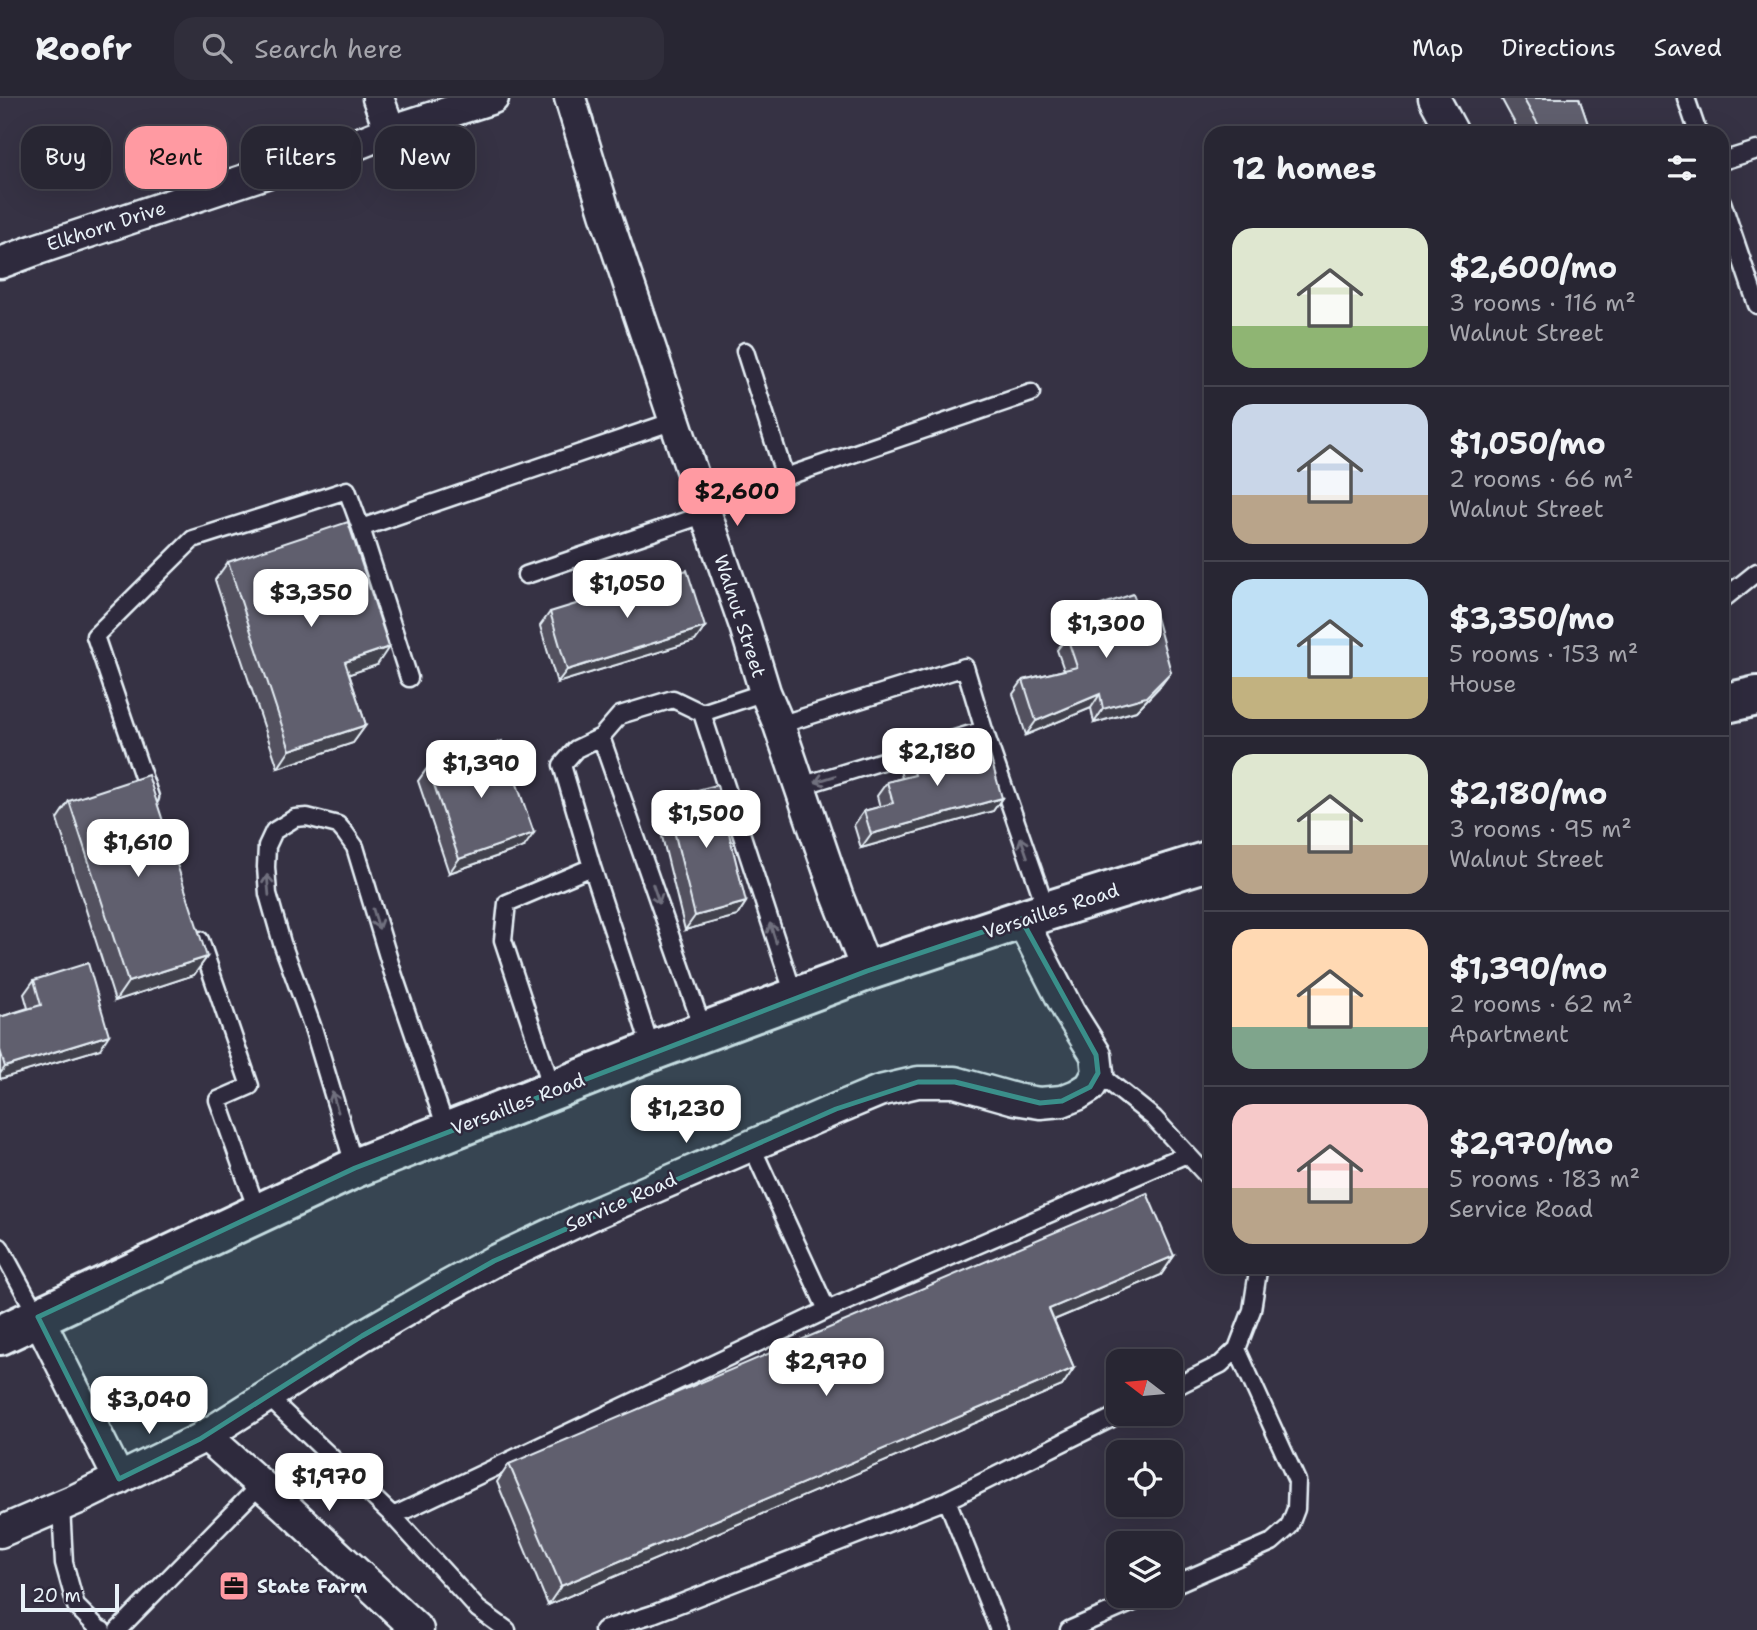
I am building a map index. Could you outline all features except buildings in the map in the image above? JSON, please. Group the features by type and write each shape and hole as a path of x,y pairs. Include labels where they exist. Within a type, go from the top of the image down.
{"highway":[{"path":"1729,702 1757,696"},
{"name":"Versailles Road","path":"0,1335 355,1168 652,1051 867,971 1204,862"}],"street":[{"path":"378,98 388,126"},
{"name":"Elkhorn Drive","path":"406,126 493,98"},
{"name":"Walnut Street","path":"570,98 605,213 765,692 801,786 836,895 867,971"},
{"path":"1434,98 1449,126"},
{"name":"Elkhorn Drive","path":"0,263 38,248 375,137"},
{"path":"1034,915 1069,1012 1096,1055 1098,1073"},
{"name":"Service Road","path":"0,1532 119,1479 205,1435 383,1323 494,1261 751,1144 879,1091 918,1082 955,1082 1015,1099 1040,1103 1062,1101 1077,1095 1090,1087 1098,1073"},
{"path":"38,1317 119,1479"},
{"path":"205,1435 418,1630"}],"lane":[{"path":"1686,98 1696,126"},
{"path":"1729,159 1757,150"},
{"path":"1729,216 1749,256 1757,305"},
{"path":"745,351 785,477"},
{"path":"526,575 704,510 785,477 1031,393"},
{"path":"361,528 674,421"},
{"path":"154,808 95,636 193,539 347,490 409,678"},
{"path":"1729,594 1757,572"},
{"path":"779,725 965,667 1034,915"},
{"path":"652,1051 562,765 576,748 601,737 620,715 673,699 702,713 765,692"},
{"path":"702,713 794,998"},
{"path":"801,786 984,730"},
{"path":"601,737 704,1032"},
{"path":"355,1168 314,1031 282,943 268,894 267,846 274,831 295,818 307,817 338,825 355,847 391,970 447,1132"},
{"path":"554,1091 503,940 507,903 592,867"},
{"path":"195,927 250,1086 218,1100 258,1213"},
{"path":"1098,1073 1154,1118 1204,1172"},
{"path":"751,1144 827,1310"},
{"path":"393,1516 827,1310 1187,1154"},
{"path":"0,1247 38,1317"},
{"path":"1183,1383 1221,1364 1237,1349 1252,1310 1258,1274"},
{"path":"1183,1581 1272,1542 1289,1527 1297,1509 1297,1481 1237,1349"},
{"path":"267,1396 393,1516 478,1609 508,1630"},
{"path":"603,1630 648,1623 947,1500 1106,1421"},
{"path":"118,1630 260,1485"},
{"path":"947,1500 999,1630"},
{"path":"61,1506 64,1563 76,1606 102,1630"},
{"path":"1069,1630 1119,1608"}],"highlighted area":[{"path":"1021,919 1096,1055 1098,1073 1090,1087 1062,1101 1040,1103 955,1082 918,1082 836,1109 494,1261 362,1336 200,1439 119,1479 38,1317 355,1168 867,971"}],"place":[{"name":"State Farm","path":"234,1586"}]}
